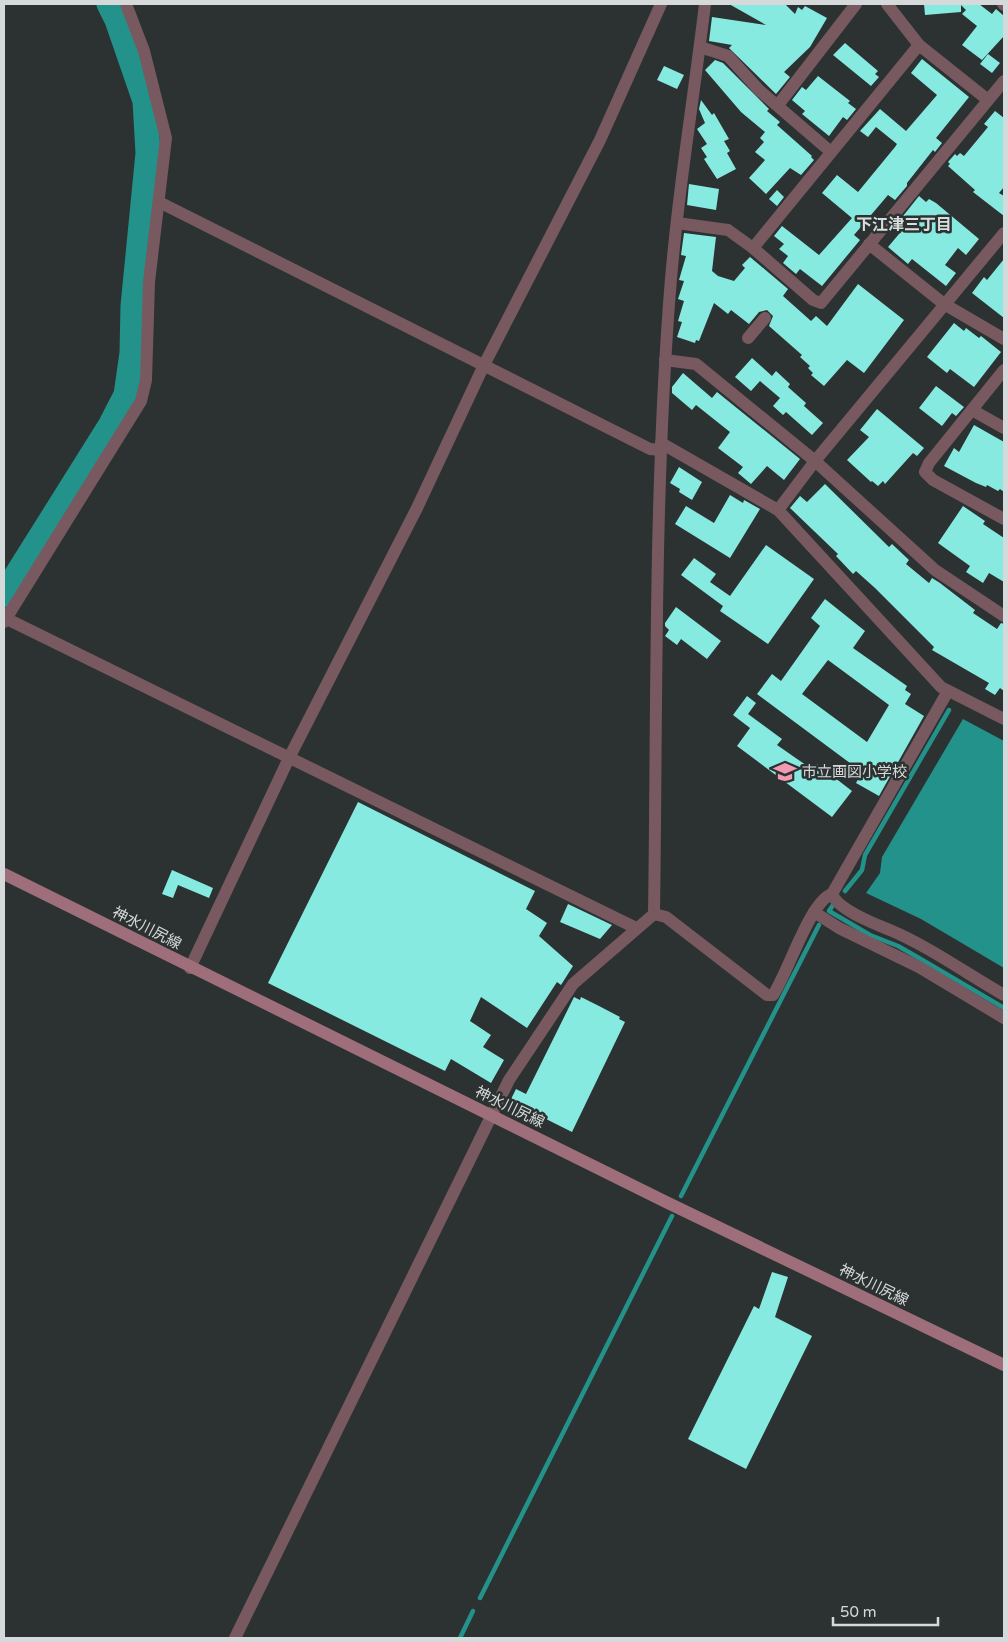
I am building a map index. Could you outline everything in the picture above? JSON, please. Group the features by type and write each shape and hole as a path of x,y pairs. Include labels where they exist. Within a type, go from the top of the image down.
{"main road":[{"name":"神水川尻線","path":"4,874 190,968 1004,1366"}],"street":[{"path":"126,4 144,51 166,138 149,282 146,380 140,401 4,620 636,928"},
{"path":"190,968 289,758 418,508 484,365 600,140 661,4"},
{"path":"654,914 661,446 665,360 677,223 705,4"},
{"path":"778,105 856,4"},
{"path":"887,4 919,45 988,100"},
{"path":"753,248 919,45"},
{"path":"700,47 728,56 759,90 831,152"},
{"path":"677,223 728,230 753,248 813,300 821,303 1004,81"},
{"path":"159,202 650,449 661,446 778,510 929,674 948,691 1004,720"},
{"path":"778,510 815,461 1004,233"},
{"path":"869,244 944,304 1004,339"},
{"path":"748,338 765,318"},
{"path":"665,360 696,364 815,461 936,570 1004,616"},
{"path":"1004,370 929,463 925,472 933,480 1004,519"},
{"path":"972,410 1004,428"},
{"path":"654,914 666,917 769,996 774,993 814,912 822,899 832,894 948,691"},
{"path":"832,894 834,899 857,915 917,943 1004,996"},
{"path":"814,912 847,932 919,967 1004,1018"},
{"path":"235,1638 509,1080 573,984 654,914"}],"water":[{"path":"963,719 1004,741 1004,968 921,919 866,893 880,873 882,857"}],"building":[{"path":"729,4 785,4 795,14 798,7 802,10 805,6 827,18 810,47 784,72 790,77 776,94 729,48 732,45 709,41 712,17 766,25"},
{"path":"924,4 979,4 992,14 996,9 1004,16 1004,36 982,60 962,45 977,26 962,14 966,10 961,5 961,12 925,15"},
{"path":"845,43 878,71 875,74 879,77 871,86 833,55"},
{"path":"988,54 1000,63 992,73 980,64"},
{"path":"922,59 969,97 936,138 942,143 935,152 933,150 895,200 888,195 854,235 860,240 822,286 800,269 796,274 783,263 788,256 779,249 784,244 774,236 782,226 819,255 852,218 822,193 837,175 858,192 895,147 897,144 876,127 868,137 860,131 880,109 906,131 937,95 911,73"},
{"path":"715,60 723,63 769,109 767,111 780,122 777,125 812,156 814,160 801,175 790,168 766,194 749,178 765,160 755,152 764,142 760,138 765,132 741,112 705,70"},
{"path":"664,66 684,75 677,89 657,80"},
{"path":"818,76 850,101 848,103 856,109 847,120 843,117 829,136 802,114 805,111 792,100 802,87 806,90"},
{"path":"701,100 712,115 714,113 729,139 724,141 730,151 727,153 736,169 717,179 704,159 707,157 701,148 707,144 697,129 705,123 699,109"},
{"path":"995,111 1004,118 1004,187 999,193 1004,196 1004,216 973,192 975,190 948,166 950,164 948,162 955,154 957,156 960,153 964,156 988,127 984,124"},
{"path":"689,184 719,189 716,210 687,205"},
{"path":"777,190 784,197 777,206 769,199"},
{"path":"919,196 926,202 929,199 936,203 979,239 966,255 958,248 945,265 956,273 946,286 912,259 908,264 888,247 910,221 903,216"},
{"path":"684,233 716,237 712,271 718,276 734,281 745,268 742,265 750,257 788,289 783,296 811,321 816,316 827,326 858,284 904,320 864,373 847,360 824,386 811,375 813,373 808,368 810,366 800,357 802,355 769,326 773,316 767,310 759,312 749,324 731,310 728,314 714,303 699,341 696,340 695,343 677,337 682,322 678,321 684,301 678,299 684,281 679,280 686,256 681,255"},
{"path":"1004,259 1004,318 972,293 984,277 987,280"},
{"path":"954,323 964,331 966,328 979,338 981,336 1001,352 974,387 950,369 947,373 927,357"},
{"path":"752,358 772,376 776,371 790,384 788,387 806,403 804,406 823,423 812,435 786,412 783,415 773,406 780,398 760,381 751,391 735,377"},
{"path":"683,373 712,398 717,392 800,459 784,480 767,466 751,484 738,473 743,467 718,448 730,432 696,405 692,410 672,393 672,387"},
{"path":"936,386 964,407 956,416 952,413 942,426 919,408"},
{"path":"877,409 924,448 917,456 913,453 885,484 883,481 878,486 847,460 869,437 860,430"},
{"path":"974,425 1004,442 1004,492 1000,489 998,491 987,485 986,487 976,483 944,466 954,448 959,452"},
{"path":"679,467 702,482 692,500 679,492 680,489 670,483"},
{"path":"825,484 889,547 892,544 909,560 906,564 929,583 932,578 940,583 975,610 973,613 997,629 1001,623 1004,624 1004,691 1000,688 995,695 985,689 989,683 932,650 934,647 875,588 856,571 853,574 836,556 838,554 790,508 800,496 807,502"},
{"path":"730,495 743,503 744,500 760,509 730,558 675,524 686,506 714,523"},
{"path":"963,506 985,521 983,524 1004,538 1004,582 989,573 983,583 966,572 970,566 938,543"},
{"path":"766,545 814,579 768,644 720,611 723,606 681,575 694,558 716,574 710,582 730,596"},
{"path":"825,599 865,631 853,648 907,686 905,690 911,694 905,704 924,716 879,796 856,783 862,772 757,694 772,674 781,681 820,626 811,618","holes":["828,660 889,705 867,742 802,694"]},
{"path":"676,607 721,641 707,659 681,639 677,645 665,636 669,630 665,623"},
{"path":"747,696 756,703 748,714 782,739 777,745 813,770 817,764 852,791 832,817 737,746 750,728 733,715"},
{"path":"358,802 535,891 526,909 547,923 539,936 573,966 561,985 557,982 527,1028 481,997 470,1021 491,1035 483,1047 504,1060 491,1083 451,1059 445,1071 268,983"},
{"path":"172,870 213,888 209,898 178,885 173,898 162,894"},
{"path":"568,904 612,925 600,939 560,922"},
{"path":"574,997 580,1000 581,997 620,1017 619,1019 625,1022 572,1132 510,1101 516,1089 526,1094"},
{"path":"772,1272 788,1277 775,1317 812,1336 746,1469 688,1439 754,1306 759,1309"}],"waterway":[{"path":"4,595 110,426 126,395 132,353 133,306 148,153 145,101 117,20 109,4"},
{"path":"845,891 862,870 865,855 949,710"},
{"path":"833,905 829,911 870,935 898,946 1004,1008"},
{"path":"681,1196 819,925"},
{"path":"480,1598 672,1216"},
{"path":"460,1638 473,1611"}],"place":[{"name":"市立画図小学校","path":"785,772"}],"district":[{"name":"下江津三丁目","path":"904,225"}]}
